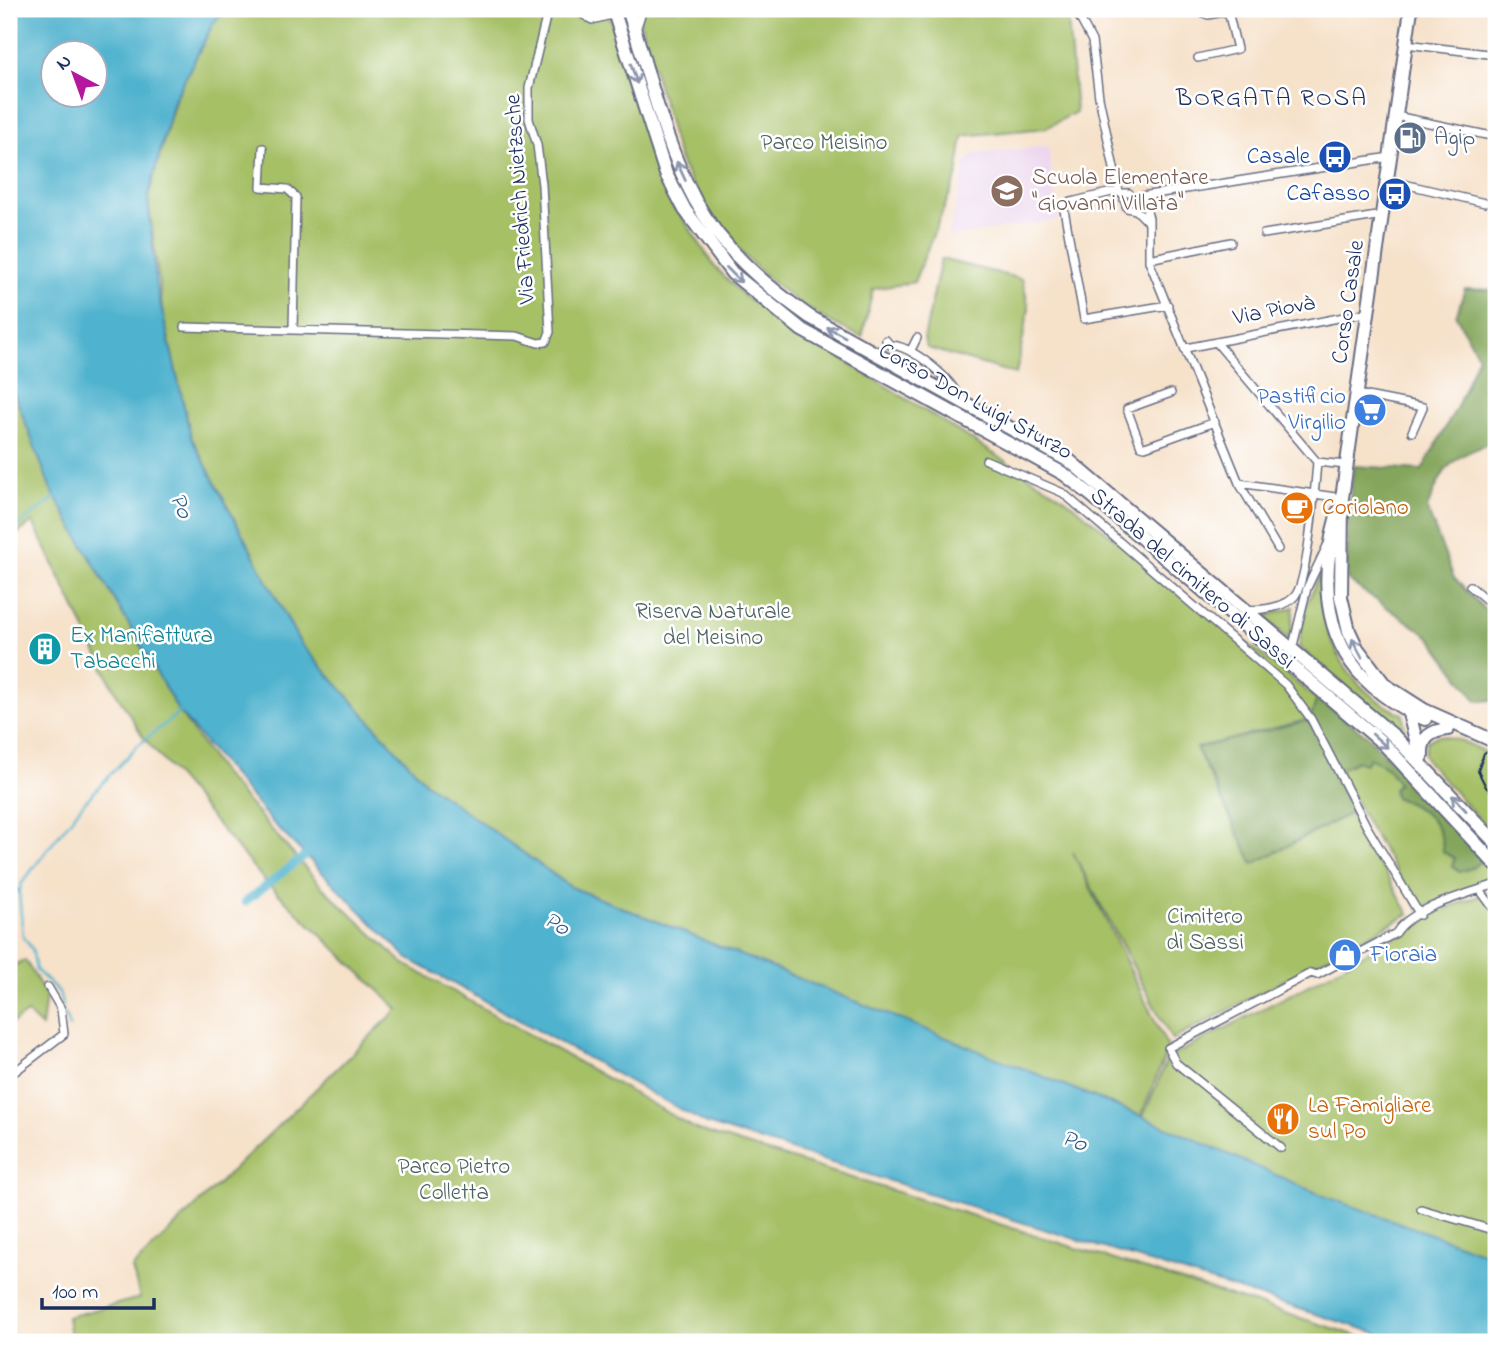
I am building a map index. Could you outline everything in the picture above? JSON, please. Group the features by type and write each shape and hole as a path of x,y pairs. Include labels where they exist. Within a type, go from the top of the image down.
{"main road":[{"name":"Corso Don Luigi Sturzo","path":"628,9 678,165 696,202 743,262 772,290 810,317 1071,462 1248,610 1422,763 1496,843"},
{"name":"Corso Casale","path":"1411,9 1342,498 1340,597 1349,631 1366,664 1402,698 1496,742"},
{"name":"Corso Don Luigi Sturzo","path":"611,10 666,174 685,210 732,273 802,330 1065,474 1385,745 1496,865"},
{"name":"Corso Casale","path":"1342,498 1329,542 1328,598 1340,645 1366,682 1388,701 1496,751"},
{"path":"1402,698 1409,711 1412,735 1422,763"},
{"path":"1422,763 1425,738 1432,732 1448,729"}],"street":[{"name":"Via Friedrich Nietzsche","path":"184,327 517,336 538,343 549,339 542,185 537,145 529,119 529,88 548,9"},
{"path":"573,9 592,19 611,10"},
{"path":"635,31 642,9"},
{"path":"1075,9 1091,41 1099,97 1119,192"},
{"path":"1194,9 1208,15 1237,9"},
{"path":"1198,58 1237,49 1228,11"},
{"path":"1406,44 1496,55"},
{"path":"1395,116 1496,137"},
{"path":"263,148 261,187 287,189 296,197 293,330"},
{"path":"1124,200 1127,208 1390,157"},
{"path":"1387,180 1485,203"},
{"path":"1168,305 1084,319 1063,204 1119,192 1129,192 1140,204 1149,223 1149,259 1186,348 1239,483 1278,549"},
{"path":"1124,200 1129,192"},
{"path":"1104,196 1124,200"},
{"name":"Corso Casale","path":"1264,234 1382,215"},
{"path":"1149,259 1231,243"},
{"name":"Via Piovà","path":"1186,348 1369,312"},
{"path":"911,350 917,338"},
{"path":"886,340 890,345 904,345 927,365 946,376 956,387 960,400"},
{"path":"1216,342 1317,462 1346,465"},
{"path":"1171,393 1127,409 1141,446 1145,447 1215,422"},
{"name":"Corso Casale","path":"1357,394 1423,407 1412,432"},
{"name":"Strada del cimitero di Sassi","path":"986,460 1063,493 1286,685 1311,719 1367,827 1420,915"},
{"path":"1297,594 1303,575 1317,462"},
{"path":"1239,483 1342,498"},
{"path":"1292,664 1292,649 1307,587 1329,542"},
{"path":"1303,575 1307,587"},
{"path":"1470,586 1496,608"},
{"path":"1248,610 1266,609 1288,602 1307,587"},
{"path":"1282,1148 1176,1063 1168,1048 1311,973 1317,975 1396,933 1401,925 1446,901 1496,884"},
{"path":"1480,890 1496,912"},
{"path":"9,1076 64,1034 61,1009 48,986"},
{"path":"1421,1209 1496,1231"}],"shaded area":[{"name":"Scuola Elementare \"Giovanni Villata\"","path":"1048,146 1059,220 948,237 966,162 973,154"}],"green space":[{"name":"Riserva Naturale del Meisino","path":"228,9 607,9 666,192 715,267 746,298 1064,498 1317,699 1310,719 1196,748 1253,864 1351,813 1409,914 1172,1040 1073,852 1168,1048 1141,1116 571,887 426,783 300,643 191,437 163,315 148,197 176,97 214,22"},
{"name":"Parco Meisino","path":"637,9 1067,9 1076,112 1046,128 963,136 957,176 914,282 873,289 862,337 805,307 780,288 734,244 714,219 681,163"},
{"path":"941,259 1022,279 1029,308 1016,374 927,348 924,339"},
{"path":"1465,289 1496,290 1496,441 1469,452 1451,464 1439,481 1427,509 1454,578 1496,621 1496,700 1477,701 1430,637 1347,580 1347,522 1354,466 1422,470 1457,407 1478,356 1456,316"},
{"name":"Parco Pietro Colletta","path":"9,380 51,489 179,712 222,773 322,887 403,963 698,1130 1377,1342 71,1342 67,1317 140,1298 132,1268 398,1009 265,881 144,738 115,691 33,522 9,540"},
{"path":"1319,575 1323,612 1341,660 1361,686 1388,707 1403,714 1406,740 1299,647 1304,611"},
{"path":"1294,607 1290,640 1263,617"},
{"path":"1317,699 1369,737 1482,860 1472,868 1459,872 1452,865 1455,858 1443,852 1435,824 1413,805 1395,797 1393,789 1398,783 1388,768 1370,758 1365,764 1357,761 1339,770 1311,717"},
{"path":"1309,720 1352,812 1253,864 1197,748"},
{"path":"1439,735 1462,741 1496,757 1496,838 1427,761 1424,754 1427,741"},
{"path":"1370,758 1388,768 1398,783 1395,797 1413,805 1435,824 1443,852 1455,858 1452,866 1459,872 1482,860 1496,877 1419,909 1369,827 1339,770 1357,761 1365,764"},
{"path":"1496,890 1496,1269 1139,1126 1168,1058 1301,989 1446,908"},
{"path":"25,960 46,995 42,1027 27,1013 9,1025 9,967"}],"water":[{"name":"Po","path":"9,9 228,9 214,22 174,100 148,197 156,284 191,437 300,643 426,783 571,887 1141,1116 1324,1196 1496,1257 1496,1342 1405,1342 707,1124 407,958 272,822 179,712 51,489 9,380"}],"waterway":[{"path":"9,533 57,496"},
{"path":"63,1007 59,992 36,970 32,949 23,936 19,893 22,883 82,805 137,746 181,711"},
{"path":"245,902 312,850"},
{"path":"9,859 12,880 18,892"},
{"path":"65,1014 69,1027"}],"tram line":[{"path":"1496,746 1484,753 1478,771 1486,787 1496,797"}],"place":[{"name":"Agip","path":"1410,138"},
{"name":"Casale","path":"1335,157"},
{"name":"Scuola Elementare \"Giovanni Villata\"","path":"1007,191"},
{"name":"Cafasso","path":"1395,194"},
{"name":"Pastificio Virgilio","path":"1370,410"},
{"name":"Coriolano","path":"1297,508"},
{"name":"Ex Manifattura Tabacchi","path":"45,649"},
{"name":"Fioraia","path":"1345,955"},
{"name":"La Famigliare sul Po","path":"1283,1119"}],"district":[{"name":"BORGATA ROSA","path":"1272,99"}],"park label":[{"name":"Cimitero di Sassi","path":"1205,930"}]}
